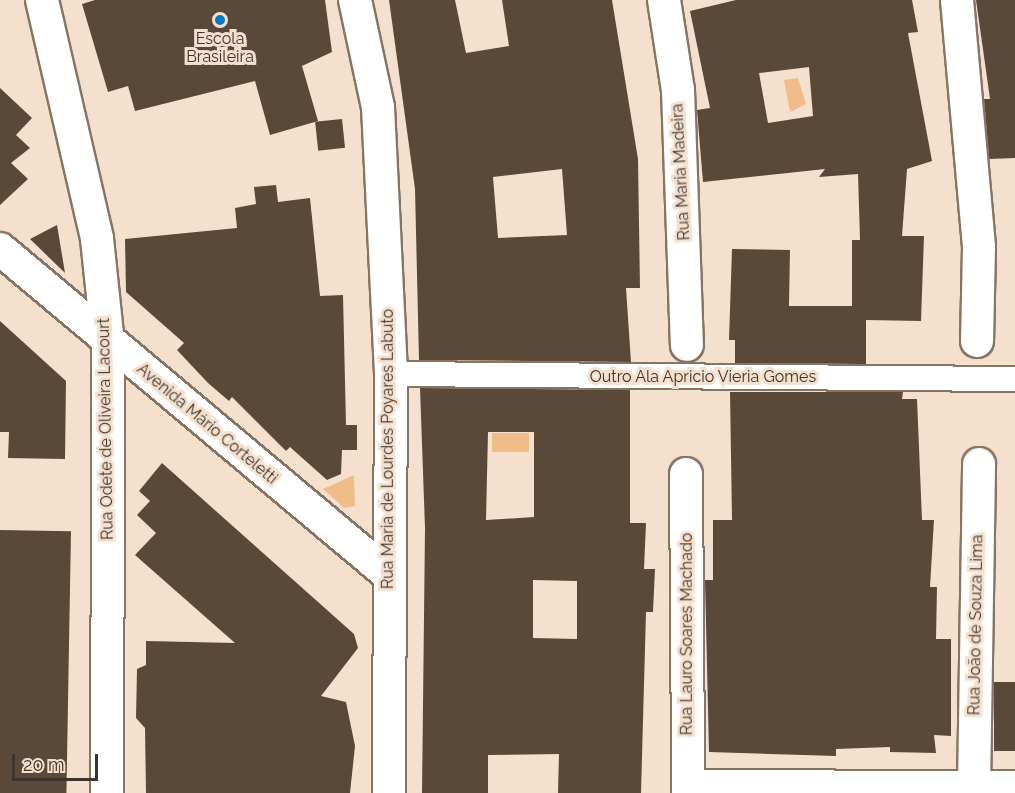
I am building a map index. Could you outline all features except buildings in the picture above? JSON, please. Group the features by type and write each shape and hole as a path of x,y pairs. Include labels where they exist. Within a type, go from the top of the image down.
{"street":[{"name":"Rua Odete de Oliveira Lacourt","path":"42,0 93,217 108,343 107,793"},
{"name":"Rua Maria de Lourdes Poyares Labuto","path":"355,0 378,107 391,374 388,574 389,793"},
{"name":"Rua Maria Madeira","path":"664,0 678,90 687,345"},
{"path":"957,0 979,247 977,341"},
{"name":"Avenida Mário Corteletti","path":"0,249 108,343 388,574"},
{"name":"Outro Ala Apricio Vieria Gomes","path":"391,374 1015,379"},
{"name":"Rua João de Souza Lima","path":"974,787 979,464"},
{"name":"Rua Lauro Soares Machado","path":"686,474 688,789"},
{"path":"688,789 1015,787"}],"shaded area":[{"path":"798,78 806,104 790,112 784,80"},
{"path":"492,433 529,433 529,452 492,452"},
{"path":"354,475 355,506 344,508 323,489"}],"place":[{"name":"Escola Brasileira","path":"220,20"}]}
